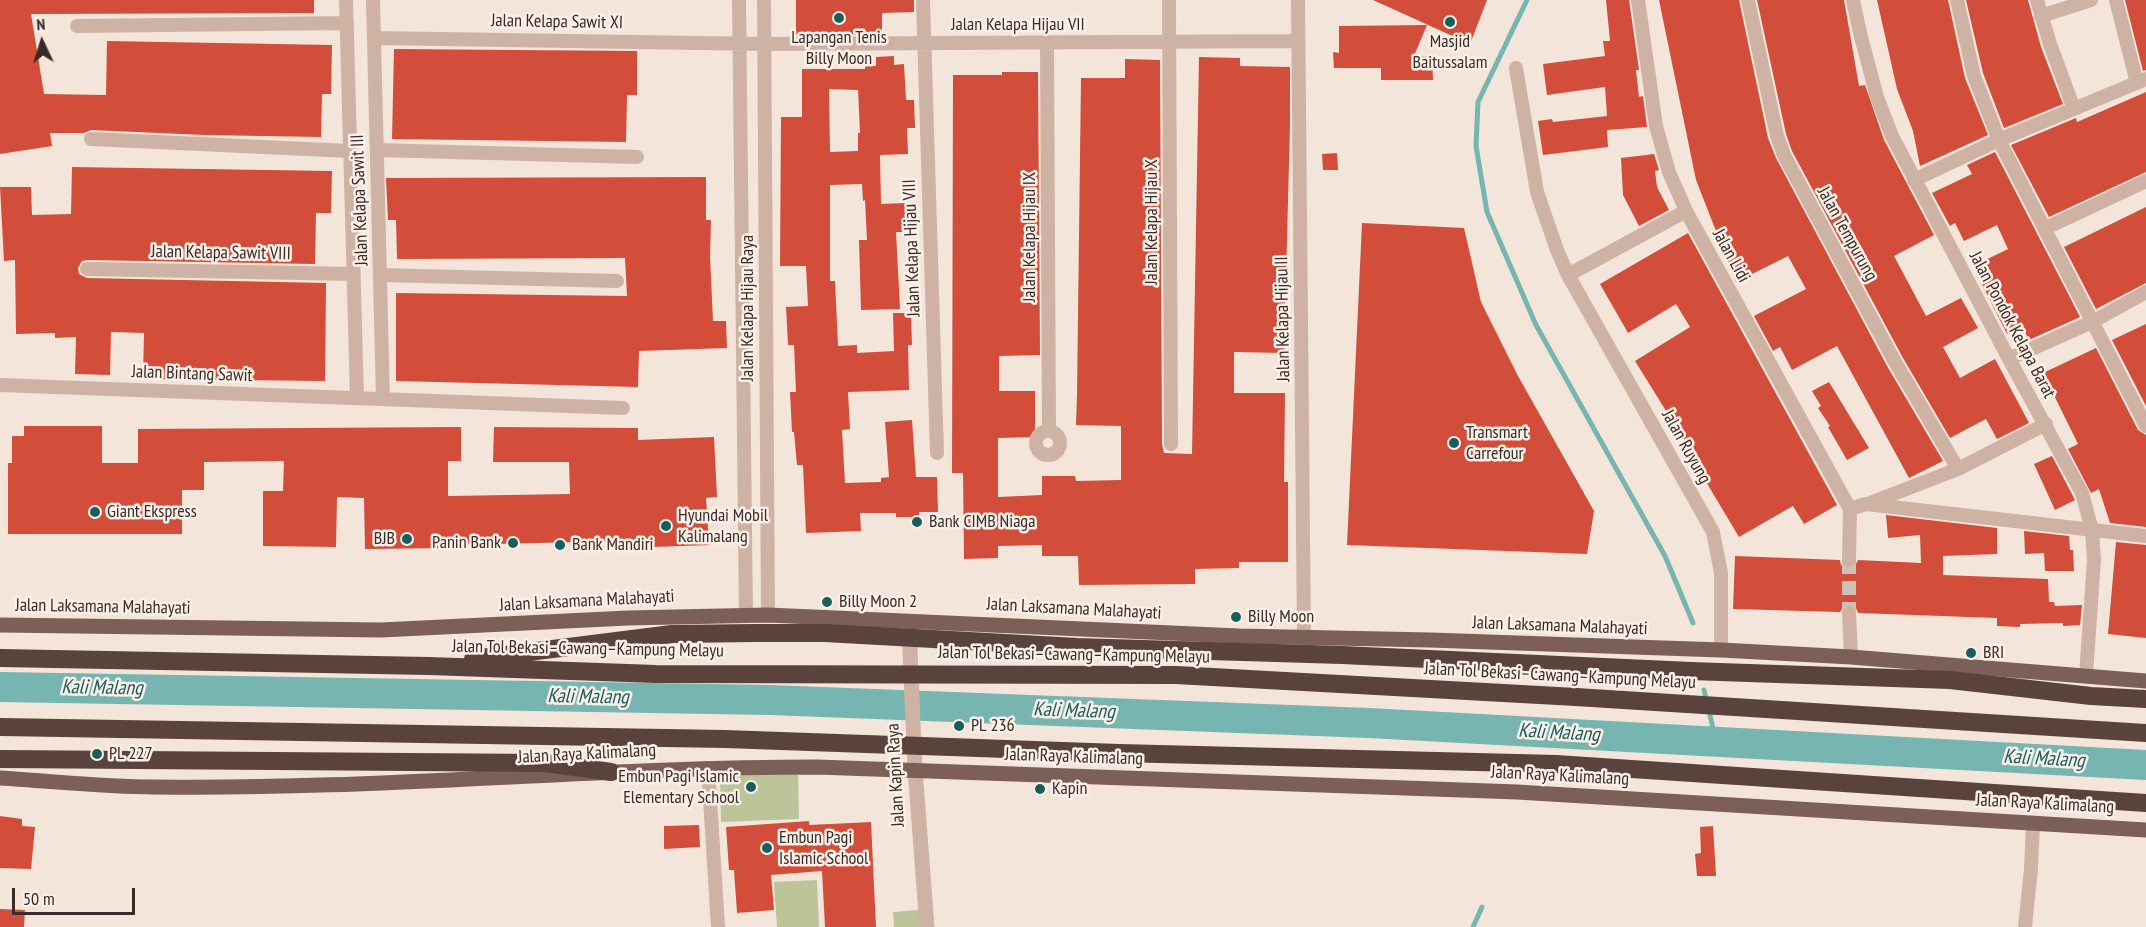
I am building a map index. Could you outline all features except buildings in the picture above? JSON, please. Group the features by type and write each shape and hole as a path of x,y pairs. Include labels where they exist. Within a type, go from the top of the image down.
{"highway":[{"path":"429,666 672,634 825,633 1077,647 1342,655 1950,680 2091,696 2146,699"},
{"name":"Jalan Tol Bekasi–Cawang–Kampung Melayu","path":"0,658 429,666 656,674 1176,675 1576,697 2146,733"},
{"path":"0,727 725,739 1127,753 1556,764 2146,803"},
{"path":"0,759 544,763 611,772"}],"main road":[{"name":"Jalan Laksamana Malahayati","path":"0,625 381,630 628,618 768,615 1239,636 1441,641 1851,657 2146,681"},
{"name":"Jalan Raya Kalimalang","path":"0,778 154,787 395,783 708,768 915,769 1103,778 1517,792 2146,830"}],"street":[{"name":"Jalan Kelapa Sawit III","path":"346,0 357,398"},
{"name":"Jalan Kelapa Sawit III","path":"373,0 383,399"},
{"name":"Jalan Kelapa Hijau Raya","path":"739,0 746,615"},
{"name":"Jalan Kelapa Hijau Raya","path":"764,0 768,615"},
{"name":"Jalan Kelapa Hijau VIII","path":"923,0 937,453"},
{"name":"Jalan Kelapa Hijau X","path":"1168,0 1171,444"},
{"name":"Jalan Kelapa Hijau II","path":"1298,0 1304,638"},
{"name":"Jalan Lidi","path":"1638,0 1656,126 1669,172 1686,211 1850,509"},
{"name":"Jalan Tempurung","path":"1748,0 1777,136 1784,155 1895,362 1958,469"},
{"name":"Jalan Pondok Kelapa Barat","path":"1853,0 1877,97 1892,136 2082,493 2092,530 2094,560 2086,675"},
{"path":"1957,0 1974,76 2000,140 2146,426"},
{"path":"2037,0 2074,109"},
{"path":"2041,16 2091,0"},
{"path":"1914,180 2000,140 2141,81 2116,0"},
{"path":"77,26 347,23"},
{"name":"Jalan Kelapa Sawit XI","path":"374,38 739,43"},
{"name":"Jalan Kelapa Hijau VII","path":"739,43 1297,41"},
{"name":"Jalan Kelapa Hijau IX","path":"1047,42 1048,431"},
{"name":"Jalan Ruyung","path":"1516,68 1537,192 1557,250 1713,532 1721,573 1716,651"},
{"path":"91,139 350,151"},
{"path":"377,150 636,157"},
{"path":"2046,228 2146,181"},
{"path":"1569,275 1686,211"},
{"name":"Jalan Kelapa Sawit VIII","path":"87,269 353,274"},
{"path":"380,275 617,281"},
{"path":"2009,359 2094,321 2146,292"},
{"name":"Jalan Bintang Sawit","path":"0,385 623,408"},
{"path":"1849,560 1850,509 1958,469 2046,424"},
{"path":"744,482 767,483"},
{"path":"1866,504 2146,536"},
{"path":"1849,613 1851,657"},
{"name":"Jalan Kapin Raya","path":"909,621 915,769 927,927"},
{"path":"708,768 718,927"},
{"path":"2025,927 2033,823"}],"green space":[{"path":"798,773 799,819 721,822 720,775"},
{"path":"817,880 819,927 777,927 774,882"},
{"path":"919,910 920,927 894,927 893,912"}],"waterway":[{"path":"1527,0 1478,102 1476,146 1487,212 1536,325 1665,556 1693,623"},
{"name":"Kali Malang","path":"0,687 770,700 1369,723 2146,765"},
{"path":"1704,690 1716,741"},
{"path":"1473,927 1482,907"}],"tunnel":[{"path":"1849,560 1849,613"}],"place":[{"name":"Lapangan Tenis Billy Moon","path":"839,18"},
{"name":"Masjid Baitussalam","path":"1450,22"},
{"name":"Transmart Carrefour","path":"1454,443"},
{"name":"Giant Ekspress","path":"95,512"},
{"name":"Bank CIMB Niaga","path":"917,522"},
{"name":"Hyundai Mobil Kalimalang","path":"666,526"},
{"name":"BJB","path":"407,539"},
{"name":"Panin Bank","path":"513,543"},
{"name":"Bank Mandiri","path":"560,545"},
{"name":"Billy Moon 2","path":"827,602"},
{"name":"Billy Moon","path":"1236,617"},
{"name":"BRI","path":"1971,653"},
{"name":"PL 236","path":"959,726"},
{"name":"PL 227","path":"97,754"},
{"name":"Embun Pagi Islamic Elementary School","path":"751,787"},
{"name":"Kapin","path":"1040,789"},
{"name":"Embun Pagi Islamic School","path":"767,848"}]}
